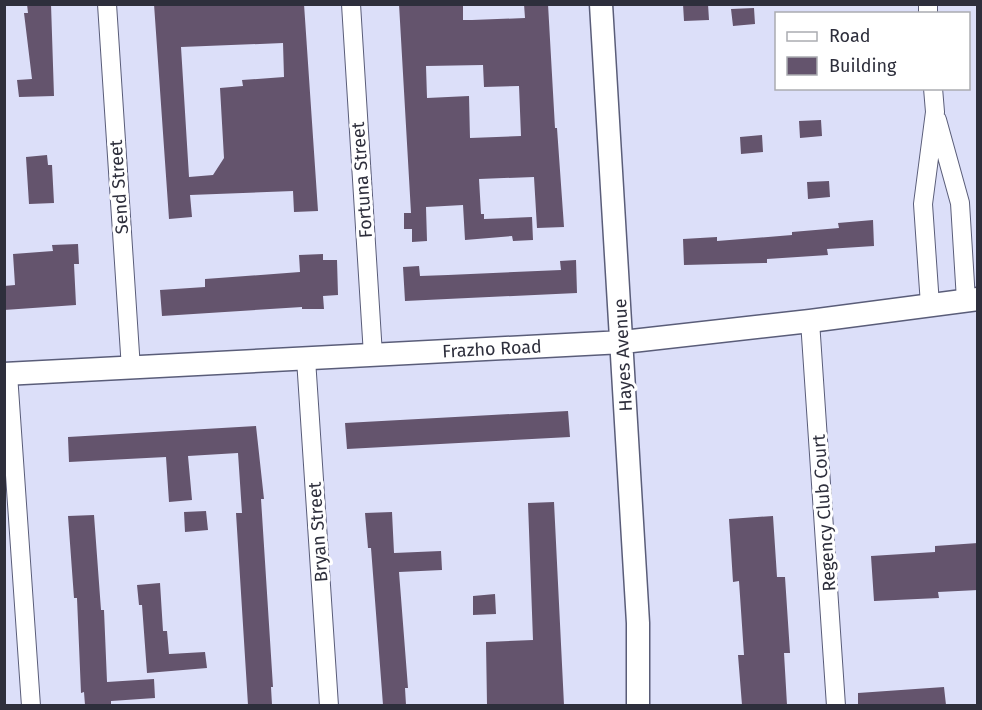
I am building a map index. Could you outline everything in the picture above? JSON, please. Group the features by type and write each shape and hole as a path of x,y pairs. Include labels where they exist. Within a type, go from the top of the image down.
{"street":[{"name":"Send Street","path":"107,4 131,369"},
{"name":"Fortuna Street","path":"351,4 373,355"},
{"name":"Hayes Avenue","path":"601,4 638,623 638,705"},
{"path":"933,90 935,112 960,203 972,300"},
{"path":"930,305 923,204 935,112"},
{"name":"Frazho Road","path":"6,374 623,342 972,300"},
{"name":"Regency Club Court","path":"810,321 836,705"},
{"name":"Bryan Street","path":"306,359 329,705"},
{"path":"6,374 31,705"}],"building":[{"path":"27,4 51,4 54,96 19,97 17,80 32,79 24,13 28,13"},
{"path":"154,4 304,4 318,211 294,212 293,191 190,195 192,217 169,219","holes":["283,43 284,77 242,80 243,86 220,88 224,158 213,175 189,177 181,47"]},
{"path":"399,4 463,4 463,20 472,20 525,18 524,4 548,4 555,128 557,128 564,227 537,228 534,177 479,179 481,214 484,214 484,219 532,217 533,240 513,241 512,236 465,240 463,205 426,207 427,241 412,242 412,229 404,229 404,213 411,213","holes":["483,65 484,87 519,86 521,136 470,138 469,96 427,98 426,66"]},
{"path":"683,4 708,4 709,20 684,21"},
{"path":"754,8 755,24 733,26 731,9"},
{"path":"821,120 822,136 800,138 799,121"},
{"path":"762,135 763,152 741,154 740,137"},
{"path":"47,155 48,165 52,165 54,203 29,204 26,157"},
{"path":"829,181 830,197 808,199 807,182"},
{"path":"873,220 874,246 827,249 828,255 767,259 767,263 684,265 683,239 717,237 717,241 792,235 792,232 839,228 838,223"},
{"path":"78,244 79,264 74,264 76,305 4,310 4,286 15,285 13,254 53,251 52,245"},
{"path":"323,254 323,260 337,260 338,295 323,296 324,309 302,309 302,307 162,316 160,290 205,287 205,279 300,272 299,255"},
{"path":"576,260 577,293 405,301 403,267 419,266 420,276 448,275 561,270 560,261"},
{"path":"568,411 570,437 347,449 345,423"},
{"path":"256,426 264,499 261,499 273,687 271,687 272,705 248,705 236,513 242,513 238,453 188,456 192,500 169,502 166,457 69,462 68,437"},
{"path":"554,502 564,705 487,705 486,642 533,640 528,503"},
{"path":"206,511 208,530 185,532 184,512"},
{"path":"392,512 394,553 441,551 442,570 399,572 408,688 405,688 406,705 383,705 371,548 368,548 365,513"},
{"path":"94,515 101,610 104,610 107,682 154,679 155,698 111,701 111,705 85,705 84,692 81,693 77,598 74,598 68,516"},
{"path":"773,516 777,577 785,577 790,653 784,653 787,705 742,705 738,655 744,655 739,581 733,582 729,519"},
{"path":"978,543 978,590 938,592 939,598 874,601 871,556 935,552 935,546"},
{"path":"160,583 163,631 167,631 169,654 205,652 207,668 147,673 142,605 139,605 137,585"},
{"path":"495,594 496,614 473,615 473,596"},
{"path":"944,687 946,705 858,705 858,693"}]}
